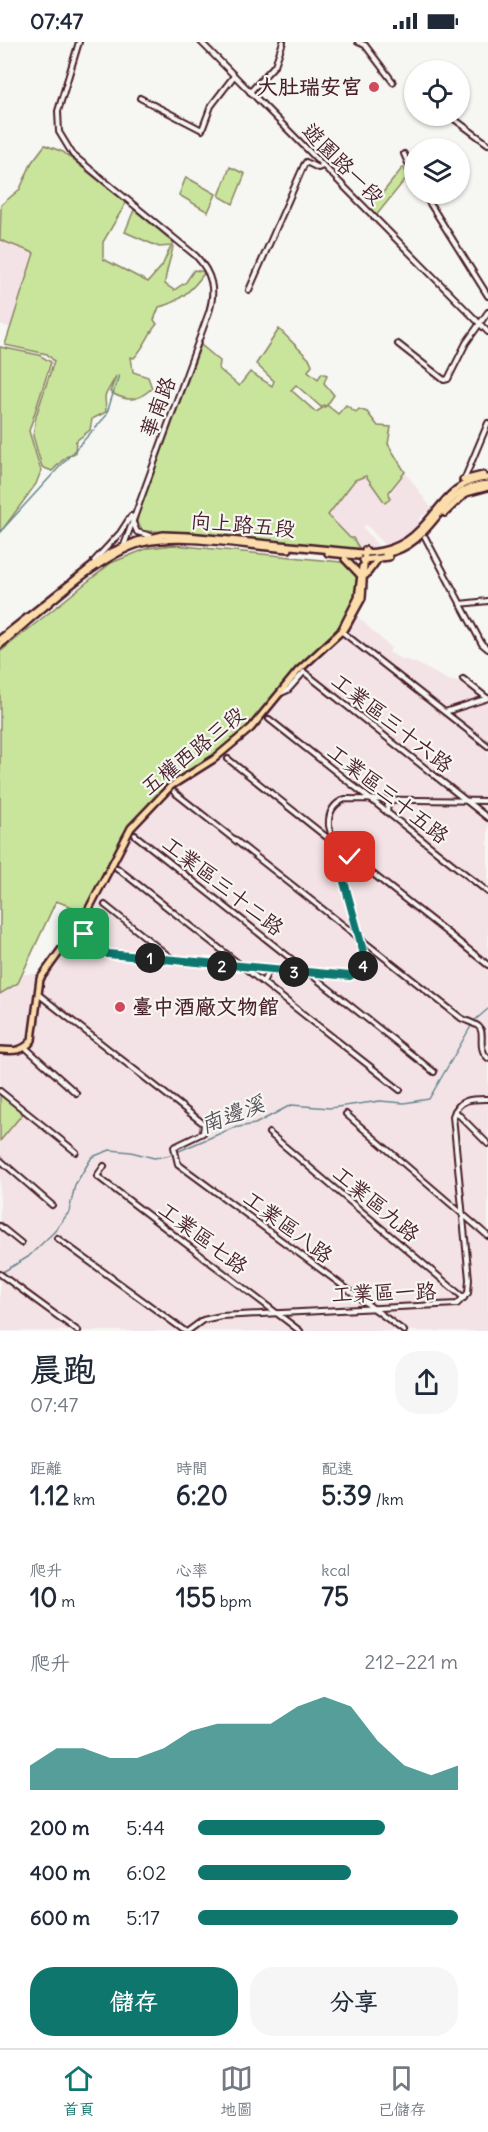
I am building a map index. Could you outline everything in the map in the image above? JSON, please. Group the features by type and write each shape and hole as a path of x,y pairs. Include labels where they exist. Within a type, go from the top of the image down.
{"main road":[{"name":"向上路五段","path":"0,639 90,567 149,538 173,535 364,555 378,559 402,552 425,537 455,500 468,474 488,476"},
{"name":"向上路五段","path":"364,555 383,552 415,536 450,494 488,476"},
{"path":"464,486 488,485"},
{"name":"向上路五段","path":"0,645 93,570 123,549"},
{"name":"五權西路三段","path":"26,1047 34,1036 41,977 84,918 122,841 140,816 171,786 214,759 245,733 298,671 346,627 359,608 364,555"},
{"path":"345,559 363,577 378,559"},
{"path":"0,1050 16,1051 26,1047"}],"street":[{"name":"華南路","path":"79,42 58,111 57,122 63,141 80,162 200,261 208,272 213,301 137,505 123,549"},
{"name":"遊園路一段","path":"201,42 488,332"},
{"path":"250,92 275,65 283,42"},
{"path":"358,42 365,45 393,82"},
{"path":"140,98 202,130 211,106 234,75"},
{"path":"464,126 488,144"},
{"path":"249,290 304,165 306,162 318,168 323,166"},
{"path":"430,204 488,296"},
{"path":"398,344 444,380 448,379 466,343 488,312"},
{"path":"468,474 488,423"},
{"path":"94,561 120,533 137,505"},
{"path":"132,519 137,532 152,536"},
{"path":"425,537 482,644 488,649"},
{"path":"460,604 488,601"},
{"path":"341,631 488,746"},
{"name":"工業區三十六路","path":"279,694 288,690 304,672 488,818"},
{"path":"445,712 488,698 463,679"},
{"name":"工業區三十五路","path":"269,719 488,892"},
{"path":"228,759 488,966"},
{"path":"352,799 357,789"},
{"path":"449,800 453,790"},
{"path":"174,792 465,1020 477,1025 481,1031 481,1050 488,1058"},
{"path":"320,833 327,829 334,806 343,800 486,801 481,813"},
{"path":"387,812 388,804 394,800"},
{"path":"329,824 365,958"},
{"name":"工業區三十二路","path":"135,836 312,974 331,984 434,1072"},
{"path":"340,867 344,860 352,857"},
{"path":"117,868 400,1090"},
{"path":"105,905 175,961"},
{"path":"345,927 356,918"},
{"path":"84,934 108,954"},
{"path":"89,952 93,941"},
{"path":"155,959 160,948"},
{"path":"60,950 347,977 356,973 365,958 371,952 376,951"},
{"path":"224,966 228,960 227,954"},
{"path":"290,972 295,967 295,960"},
{"path":"262,982 269,970"},
{"path":"331,984 336,976"},
{"name":"工業區八路","path":"38,993 206,1125 203,1133 174,1147 178,1164 404,1331"},
{"path":"26,1047 76,1093"},
{"path":"0,1091 76,1152"},
{"path":"488,1100 465,1101 455,1111 488,1144"},
{"name":"工業區一路","path":"186,1331 196,1323 209,1318 453,1305 464,1298 469,1288 469,1279 453,1127 455,1111"},
{"path":"346,1114 488,1236"},
{"name":"工業區九路","path":"269,1133 464,1298"},
{"path":"0,1160 52,1205"},
{"name":"工業區七路","path":"104,1166 97,1176 300,1331"},
{"path":"449,1204 460,1199"},
{"path":"463,1229 473,1224"},
{"path":"0,1226 21,1243"},
{"path":"57,1238 186,1331"},
{"path":"0,1274 78,1331"},
{"path":"357,1310 361,1299"},
{"path":"263,1315 266,1305"},
{"path":"387,1318 390,1309"},
{"path":"292,1324 296,1313"}],"shaded area":[{"path":"0,240 34,253 11,328 0,324"},
{"path":"405,472 432,509 418,519 421,522 406,536 385,546 367,525 363,527 379,547 359,548 353,538 350,539 328,515 356,480 366,476 384,503"},
{"path":"358,617 391,648 389,652 397,657 418,664 448,680 467,684 480,696 488,693 488,1331 0,1331 0,994 18,983 23,974 40,974 84,920 132,829 173,788 212,765 256,728 307,670 340,641"}],"green space":[{"path":"45,145 63,152 126,203 103,242 103,259 148,282 162,266 171,246 159,247 125,232 134,210 173,242 165,284 174,290 186,282 194,270 205,272 185,294 159,307 154,320 157,324 138,354 134,358 131,357 133,372 148,377 152,388 137,398 122,398 110,392 116,376 105,396 106,412 92,419 90,430 76,441 75,453 66,457 52,471 42,467 33,436 36,416 54,361 47,354 5,345 34,253 0,240 1,205 20,189 32,162"},
{"path":"230,167 245,174 233,204 219,196"},
{"path":"403,167 404,181 375,217 370,212 374,205 371,200 378,192 381,195"},
{"path":"186,177 216,194 208,212 179,195"},
{"path":"279,329 310,360 312,365 308,371 318,379 322,373 327,375 324,383 334,395 327,405 338,414 346,405 356,412 359,409 367,412 378,426 391,427 388,444 405,472 389,492 390,499 385,503 366,476 355,480 328,515 350,538 353,538 359,548 355,550 190,532 143,531 137,522 201,345 220,361 219,369 239,386 250,372 272,386 274,381 256,364","holes":["296,385 321,407 326,406 316,412 291,390"]},
{"path":"0,347 39,355 51,362 29,431 41,471 36,484 0,533"},
{"path":"174,545 341,562 348,565 357,575 355,599 342,623 300,665 255,721 165,791 122,836 83,918 71,931 64,927 72,907 56,901 18,983 0,994 0,652 111,563 148,548"},
{"path":"0,1091 25,1111 0,1141"}],"waterway":[{"path":"0,532 106,416 119,375"},
{"name":"南邊溪","path":"1,1273 28,1257 54,1232 69,1212 75,1185 92,1157 110,1150 154,1158 167,1156 233,1128 255,1124 291,1105 330,1108 380,1101 404,1103 429,1099 474,1021 488,1009"}],"place":[{"name":"大肚瑞安宮","path":"374,87"},
{"name":"臺中酒廠文物館","path":"120,1007"}],"route":[{"path":"84,934 108,954 341,977 350,976 361,969 365,958 356,918 340,867 344,860 350,857"}]}
